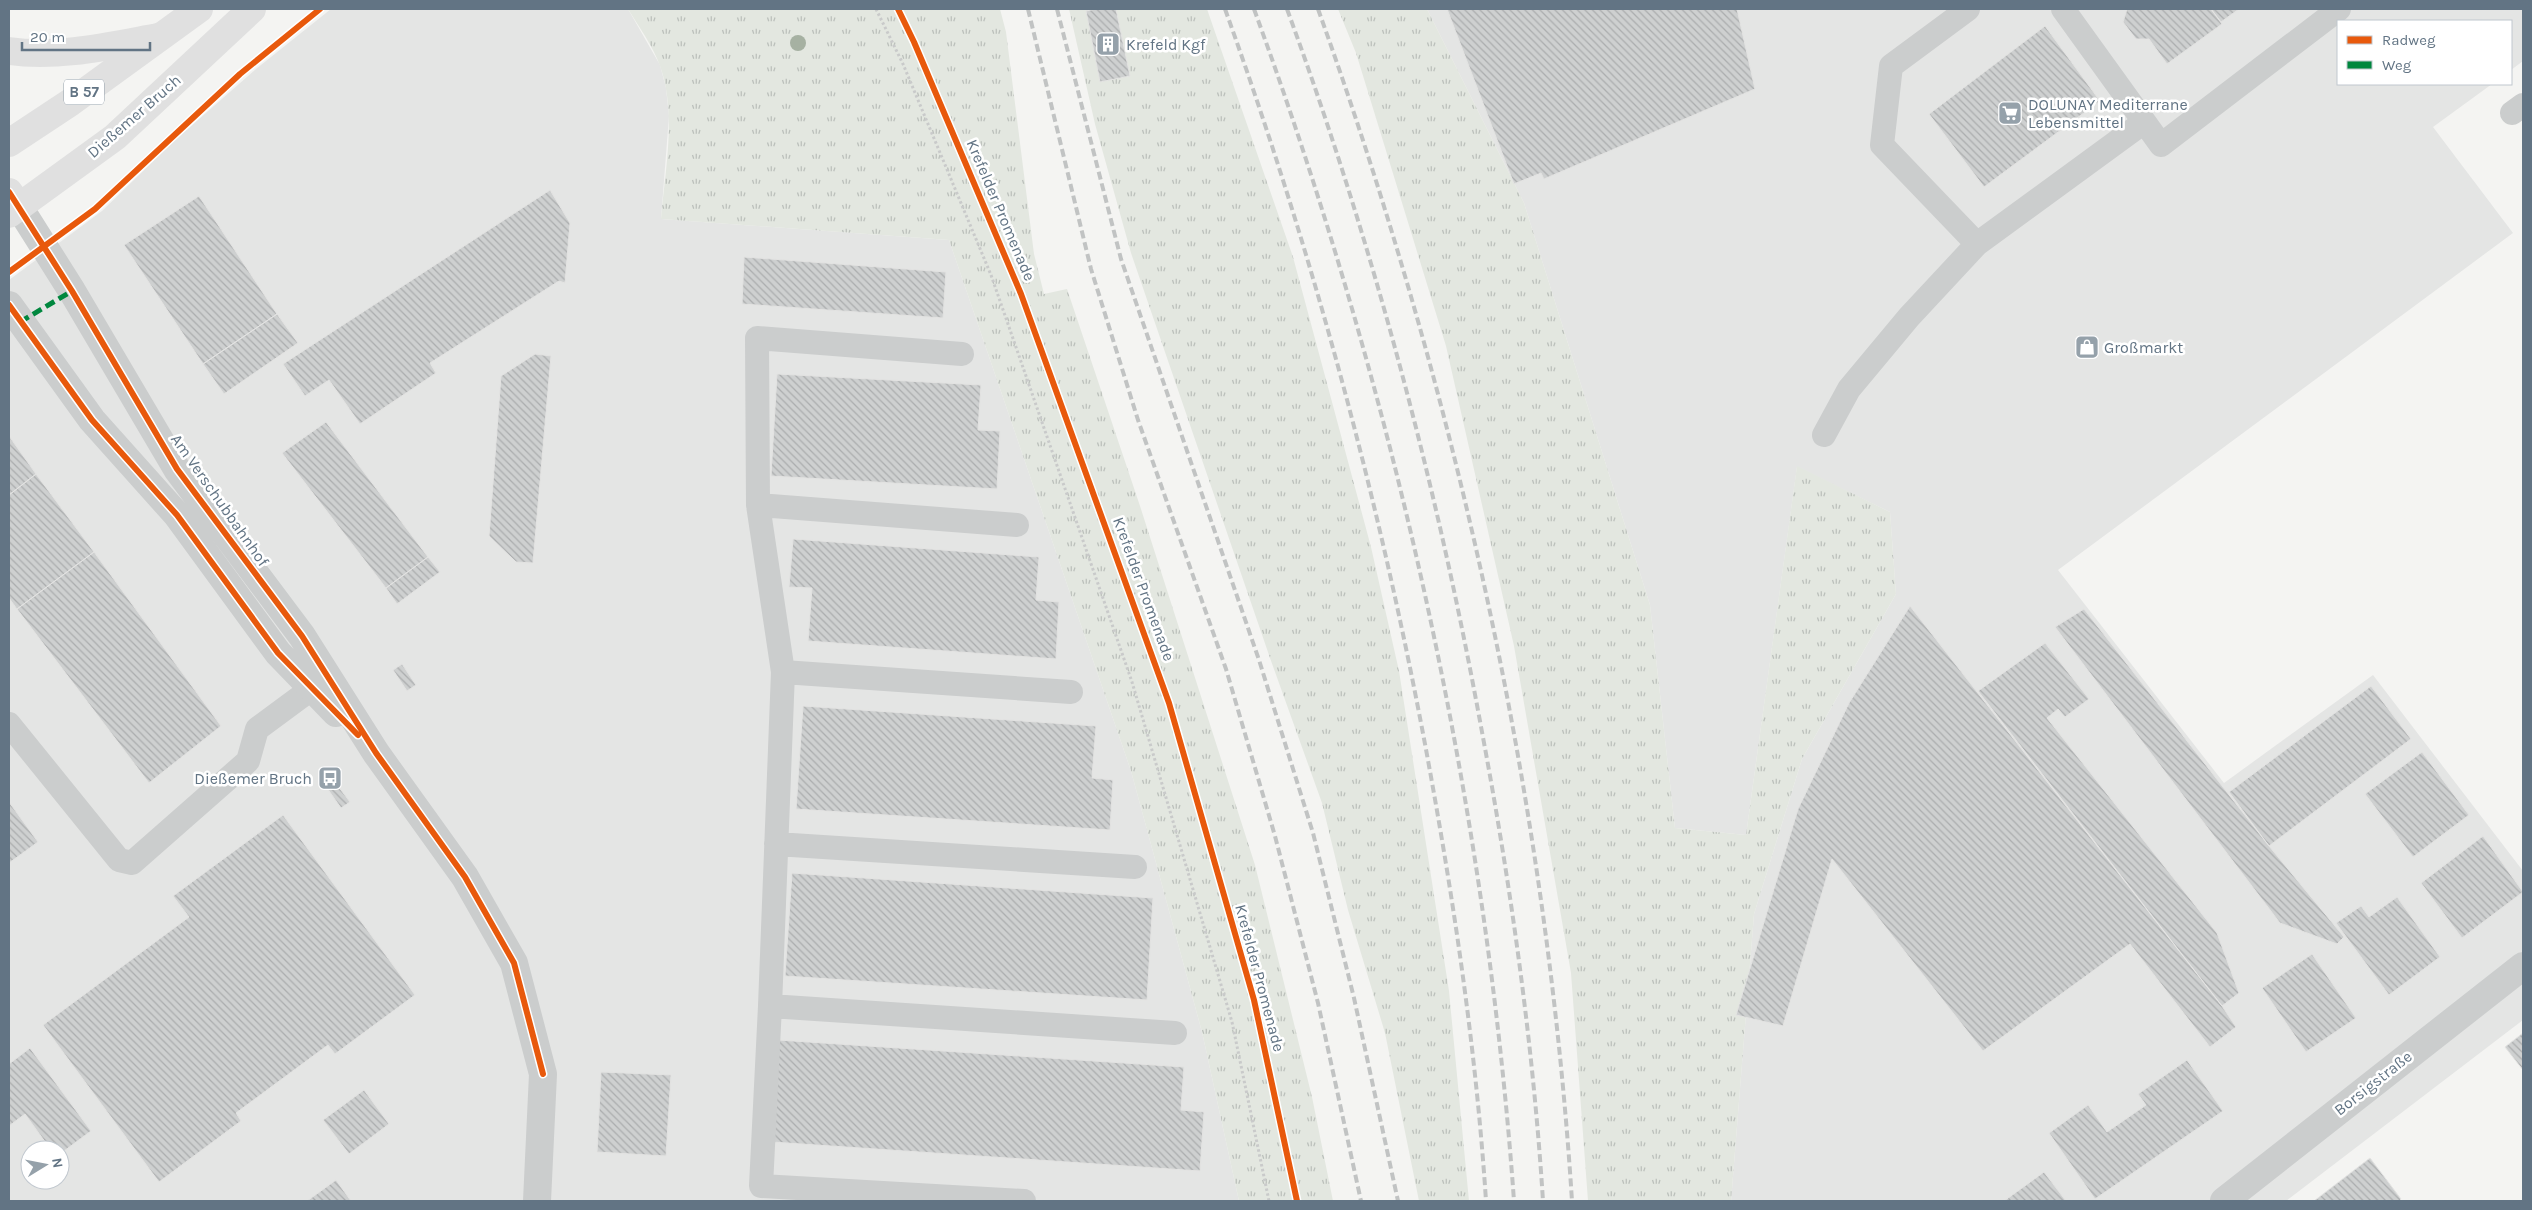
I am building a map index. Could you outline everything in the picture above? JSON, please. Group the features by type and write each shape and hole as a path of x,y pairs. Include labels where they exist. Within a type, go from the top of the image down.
{"main road":[{"name":"B 57","path":"9,143 71,102 199,9"},
{"name":"Dießemer Bruch","path":"12,205 115,137 252,9"},
{"path":"9,51 39,53 79,50 158,38"}],"street":[{"name":"Am Verschubbahnhof","path":"12,205 72,291 178,468 302,636 320,683"},
{"name":"Am Verschubbahnhof","path":"9,305 92,420 177,515 278,653 320,683 376,753 465,877 514,963 543,1074 536,1201"},
{"name":"Borsigstraße","path":"2224,1201 2523,966"}],"lane":[{"path":"1968,9 1890,66 1882,145 1977,244"},
{"path":"2064,9 2161,145 2339,9"},
{"path":"1824,435 1850,389 1909,317 1977,244 2144,122"},
{"path":"962,354 757,338 758,506 783,672 761,1186 976,1200 1024,1201"},
{"path":"758,506 1017,525"},
{"path":"783,672 1071,692"},
{"path":"9,724 119,860 132,863 248,761 257,730 320,683"},
{"path":"776,844 1136,867"},
{"path":"770,1006 1175,1033"}],"path":[{"path":"876,9 903,64 991,275 1132,682 1232,1022 1269,1201"}],"shaded area":[{"path":"331,9 628,9 660,65 666,88 669,116 661,219 949,240 1131,771 1202,1032 1239,1201 9,1201 9,280 102,211 173,142 256,69"},
{"path":"1427,9 2523,9 2523,61 2512,69 2512,20 2337,20 2337,85 2491,85 2433,127 2513,233 2058,570 2224,783 2373,675 2523,871 2523,1020 2286,1201 1731,1201 1754,914 1802,759 1896,594 1890,512 1797,467 1746,835 1675,828 1650,605 1524,203"}],"green space":[{"path":"628,9 1000,9 1006,32 1034,254 1044,294 1067,289 1140,506 1255,865 1312,1097 1333,1201 1239,1201 1202,1032 1131,771 949,240 661,219 667,161 668,103 665,84 654,51"},
{"path":"1069,9 1207,9 1293,257 1371,547 1399,671 1449,991 1469,1201 1419,1201 1385,1033 1348,910 1322,803 1270,658 1131,253 1095,124"},
{"path":"1338,9 1427,9 1524,203 1650,605 1675,828 1746,835 1797,466 1890,512 1896,594 1802,759 1754,914 1731,1201 1588,1201 1571,973 1514,646 1446,346 1356,53"}],"building":[{"name":"Krefeld Kgf","path":"1116,9 1130,76 1100,82 1086,11"},
{"path":"1447,9 1737,9 1755,89 1544,179 1541,173 1514,184"},
{"path":"2127,9 2211,9 2222,24 2167,64 2149,39 2136,39 2123,22"},
{"path":"2211,9 2239,9 2221,22"},
{"path":"2045,26 2100,101 1984,187 1929,114"},
{"path":"550,190 570,223 565,283 559,281 430,363 436,373 360,424 329,380 305,396 283,364"},
{"path":"199,196 277,314 203,364 124,245"},
{"path":"744,257 946,272 943,318 742,304"},
{"path":"277,314 298,343 224,394 203,364"},
{"path":"535,354 551,356 533,563 516,562 489,536 501,376"},
{"path":"777,374 981,385 978,430 1000,431 997,489 771,476"},
{"path":"326,422 428,557 386,588 282,453"},
{"path":"9,436 36,474 9,495"},
{"path":"36,474 94,552 17,609 9,598 9,495"},
{"path":"793,539 1039,557 1036,600 1059,602 1056,659 808,641 812,588 789,587"},
{"path":"94,552 221,726 149,783 17,609"},
{"path":"428,557 440,572 397,604 386,588"},
{"path":"1910,606 2222,1006 2236,1027 2210,1047 2130,944 1983,1051 1832,859 1783,1026 1736,1015 1798,809 1849,703"},
{"path":"2084,609 2269,846 2344,937 2337,944 2280,923 2055,627"},
{"path":"2045,643 2089,699 2065,717 2058,709 2047,718 2217,933 2239,993 2222,1006 1978,691"},
{"path":"402,664 416,685 407,691 393,670"},
{"path":"2371,686 2411,739 2269,846 2229,792"},
{"path":"803,706 1096,726 1092,778 1113,780 1110,830 796,809"},
{"path":"2422,752 2469,815 2413,857 2365,794"},
{"path":"335,782 350,802 341,808 327,788"},
{"path":"9,802 38,842 9,863"},
{"path":"283,815 415,995 335,1054 328,1045 236,1113 241,1121 159,1182 43,1025 189,917 173,896"},
{"path":"2483,836 2523,892 2462,938 2421,883"},
{"path":"792,873 1153,898 1147,1000 785,976"},
{"path":"2397,897 2440,957 2389,995 2336,923 2361,906 2369,917"},
{"path":"2312,954 2356,1018 2306,1052 2262,988"},
{"path":"2523,1033 2523,1070 2505,1047"},
{"path":"778,1040 1184,1067 1181,1110 1204,1112 1200,1171 772,1142"},
{"path":"30,1048 91,1131 70,1147 70,1140 44,1140 25,1114 9,1126 9,1064"},
{"path":"2187,1060 2223,1111 2095,1199 2049,1133 2088,1105 2107,1132 2146,1105 2138,1094"},
{"path":"601,1072 671,1075 666,1156 597,1152"},
{"path":"364,1090 389,1124 349,1154 323,1120"},
{"path":"2370,1158 2401,1199 2399,1201 2314,1201"},
{"path":"2044,1172 2066,1201 2004,1201"},
{"path":"336,1180 351,1201 307,1201"}],"railway":[{"path":"1028,9 1091,269 1138,420 1226,669 1275,836 1318,1003 1361,1201"},
{"path":"1057,9 1121,259 1259,660 1313,833 1354,998 1398,1201"},
{"path":"1225,9 1286,190 1314,281 1340,372 1386,557 1425,744 1454,915 1470,1029 1486,1201"},
{"path":"1254,9 1304,153 1349,299 1390,447 1425,596 1456,746 1481,897 1500,1049 1514,1201"},
{"path":"1287,9 1318,97 1375,276 1400,366 1445,548 1482,732 1520,966 1539,1142 1543,1201"},
{"path":"1318,9 1367,153 1412,299 1452,447 1487,596 1516,747 1541,898 1559,1049 1572,1201"}],"marked path":[{"path":"20,322 72,291"}],"cycle path":[{"path":"9,272 95,209 240,74 320,9"},
{"name":"Krefelder Promenade","path":"898,9 914,42 1021,294 1169,703 1254,1000 1297,1201"},
{"path":"9,192 72,291 177,469 302,636 376,753 465,877 514,963 543,1074"},
{"path":"9,305 92,420 177,515 278,653 358,735"}],"place":[{"name":"Krefeld Kgf","path":"1108,44"},
{"name":"DOLUNAY Mediterrane Lebensmittel","path":"2010,113"},
{"name":"Großmarkt","path":"2087,347"},
{"name":"Dießemer Bruch","path":"330,778"}]}
